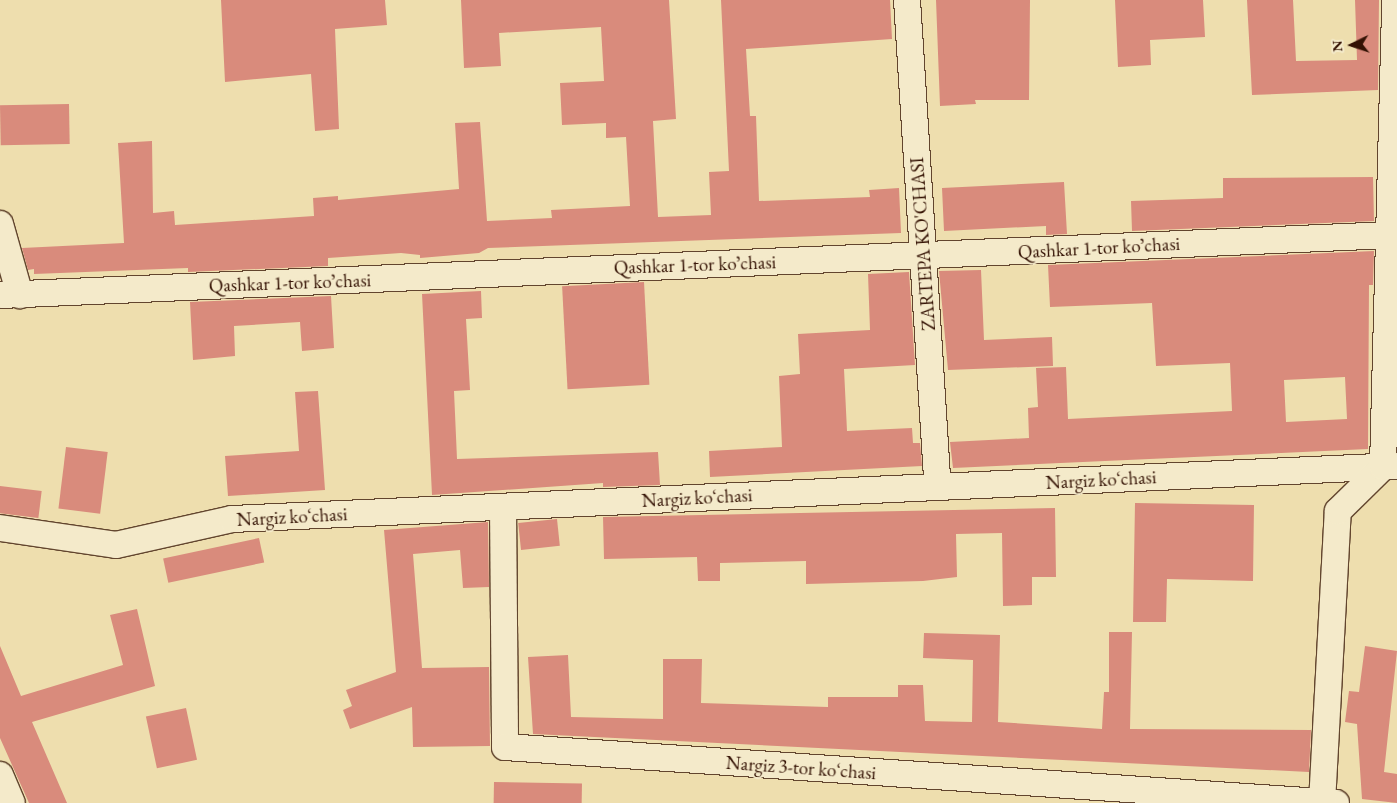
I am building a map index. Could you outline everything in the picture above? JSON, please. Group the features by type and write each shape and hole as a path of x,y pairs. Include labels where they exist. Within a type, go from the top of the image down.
{"street":[{"name":"ZARTEPA KO'CHASI","path":"907,0 925,255 938,487"},
{"path":"1327,802 1338,511 1390,467 1389,235 1395,0"},
{"path":"0,224 10,295"},
{"name":"Qashkar 1-tor koʼchasi","path":"10,295 1389,235"},
{"name":"Nargiz koʻchasi","path":"0,528 116,544 232,519 1390,467"},
{"name":"Nargiz 3-tor koʻchasi","path":"503,507 505,747 1327,802"},
{"path":"0,775 12,803"}],"building":[{"path":"221,0 385,0 387,25 335,29 339,129 315,131 311,74 225,82"},
{"path":"461,0 669,0 676,119 653,121 658,217 711,215 709,172 729,171 721,0 890,0 892,39 746,49 750,116 756,116 759,201 870,197 869,190 899,188 901,233 488,248 479,253 420,258 420,255 401,253 328,258 328,266 188,272 188,268 34,274 34,269 28,270 22,248 124,243 118,143 152,141 153,213 174,211 175,225 314,216 313,198 338,196 338,200 459,189 455,123 480,122 487,221 552,218 551,210 630,206 626,137 606,138 606,123 562,125 560,83 604,81 601,27 499,33 501,66 464,68"},
{"path":"936,0 1030,0 1029,100 975,100 976,104 940,106"},
{"path":"1115,0 1203,0 1205,37 1150,40 1151,65 1118,67"},
{"path":"1247,0 1293,0 1296,61 1357,60 1355,0 1379,0 1378,90 1252,95"},
{"path":"69,104 70,144 1,145 0,105"},
{"path":"1373,177 1374,221 1132,231 1131,201 1223,198 1223,178"},
{"path":"1064,182 1067,234 1046,235 1046,226 944,231 942,188"},
{"path":"1374,251 1373,285 1369,285 1368,449 953,468 950,442 1029,438 1028,408 1038,407 1036,368 1066,367 1068,419 1232,411 1230,363 1156,366 1152,303 1050,307 1048,265","holes":["1345,377 1347,419 1286,422 1284,380"]},
{"path":"981,270 984,340 1052,337 1053,366 948,370 939,271"},
{"path":"909,272 915,365 844,369 847,431 912,428 913,443 920,443 922,466 710,477 709,451 782,447 779,376 800,374 798,334 870,330 868,274"},
{"path":"644,282 649,385 568,389 562,286"},
{"path":"481,291 482,318 466,319 470,390 454,391 457,459 658,452 660,485 603,487 603,483 432,495 422,294"},
{"path":"331,296 334,348 302,351 300,322 234,326 235,356 193,360 190,302"},
{"path":"318,391 325,490 228,496 225,456 299,451 295,392"},
{"path":"66,447 108,452 100,514 58,509"},
{"path":"0,486 42,491 38,518 0,513"},
{"path":"1135,503 1254,505 1253,581 1167,579 1166,622 1133,622"},
{"path":"1055,508 1056,577 1032,577 1032,605 1003,606 1002,533 956,534 957,577 923,581 806,584 806,561 720,563 720,581 698,581 697,557 604,559 603,517"},
{"path":"557,519 560,546 521,550 518,523"},
{"path":"488,522 489,587 463,588 460,550 413,554 422,668 489,667 490,746 413,747 412,707 350,729 343,710 352,706 346,690 396,672 384,530"},
{"path":"259,538 264,562 168,583 163,558"},
{"path":"137,609 155,686 32,722 67,803 29,803 0,738 0,646 21,696 123,665 110,615"},
{"path":"1109,632 1132,632 1130,729 1311,730 1309,772 533,734 528,657 568,655 571,717 663,719 663,659 702,659 701,703 828,707 828,697 898,697 898,685 923,685 925,721 972,722 973,660 923,658 924,633 1000,635 998,722 1102,729 1104,692 1109,692"},
{"path":"1365,646 1397,651 1384,772 1397,774 1397,803 1362,799 1357,724 1345,722 1349,691 1359,692"},
{"path":"186,708 197,760 157,768 146,717"},
{"path":"494,782 582,784 582,803 494,803"}]}
